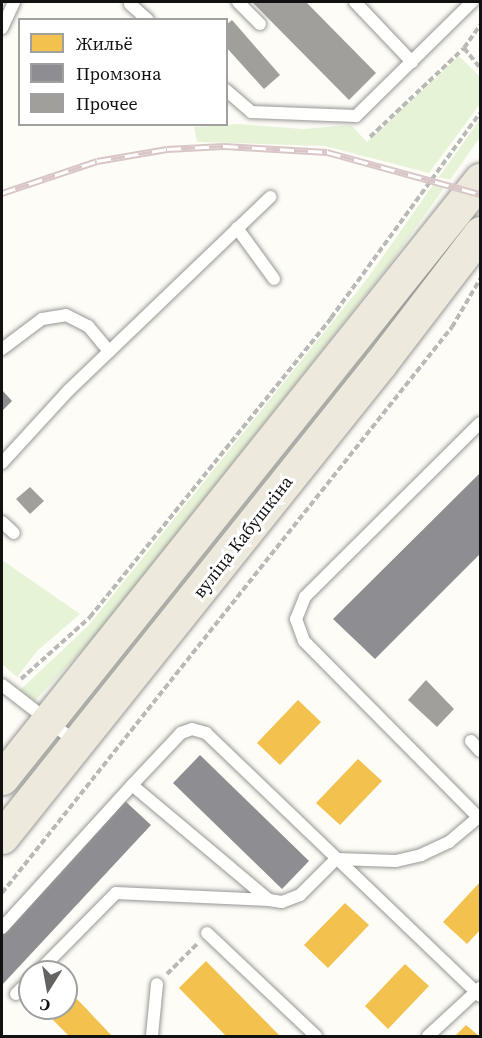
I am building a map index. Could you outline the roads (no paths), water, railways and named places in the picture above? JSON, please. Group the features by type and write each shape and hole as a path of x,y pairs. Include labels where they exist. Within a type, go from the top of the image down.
{"main road":[{"name":"вуліца Кабушкіна","path":"2,778 480,180"},
{"name":"вуліца Кабушкіна","path":"2,837 475,255"}],"lane":[{"path":"2,28 14,2"},
{"path":"238,2 260,24"},
{"path":"356,2 412,62"},
{"path":"228,92 251,112 357,116 471,2"},
{"path":"130,4 146,18"},
{"path":"2,463 109,351 270,197"},
{"path":"237,228 274,279"},
{"path":"2,349 42,319 66,315 88,326 109,351"},
{"path":"50,960 116,893 282,902 300,895 336,859 396,861 421,855 449,842 480,818 304,641 296,619 305,597 480,423"},
{"path":"2,522 14,533"},
{"path":"2,685 79,744"},
{"path":"2,928 181,733 192,729 206,733 336,859 479,992 428,1036"},
{"path":"471,741 480,751"},
{"path":"132,785 269,900"},
{"path":"207,933 316,1036"},
{"path":"152,1036 157,984"}],"railway":[{"path":"2,193 97,161 167,149 224,146 327,152 480,194"}]}
